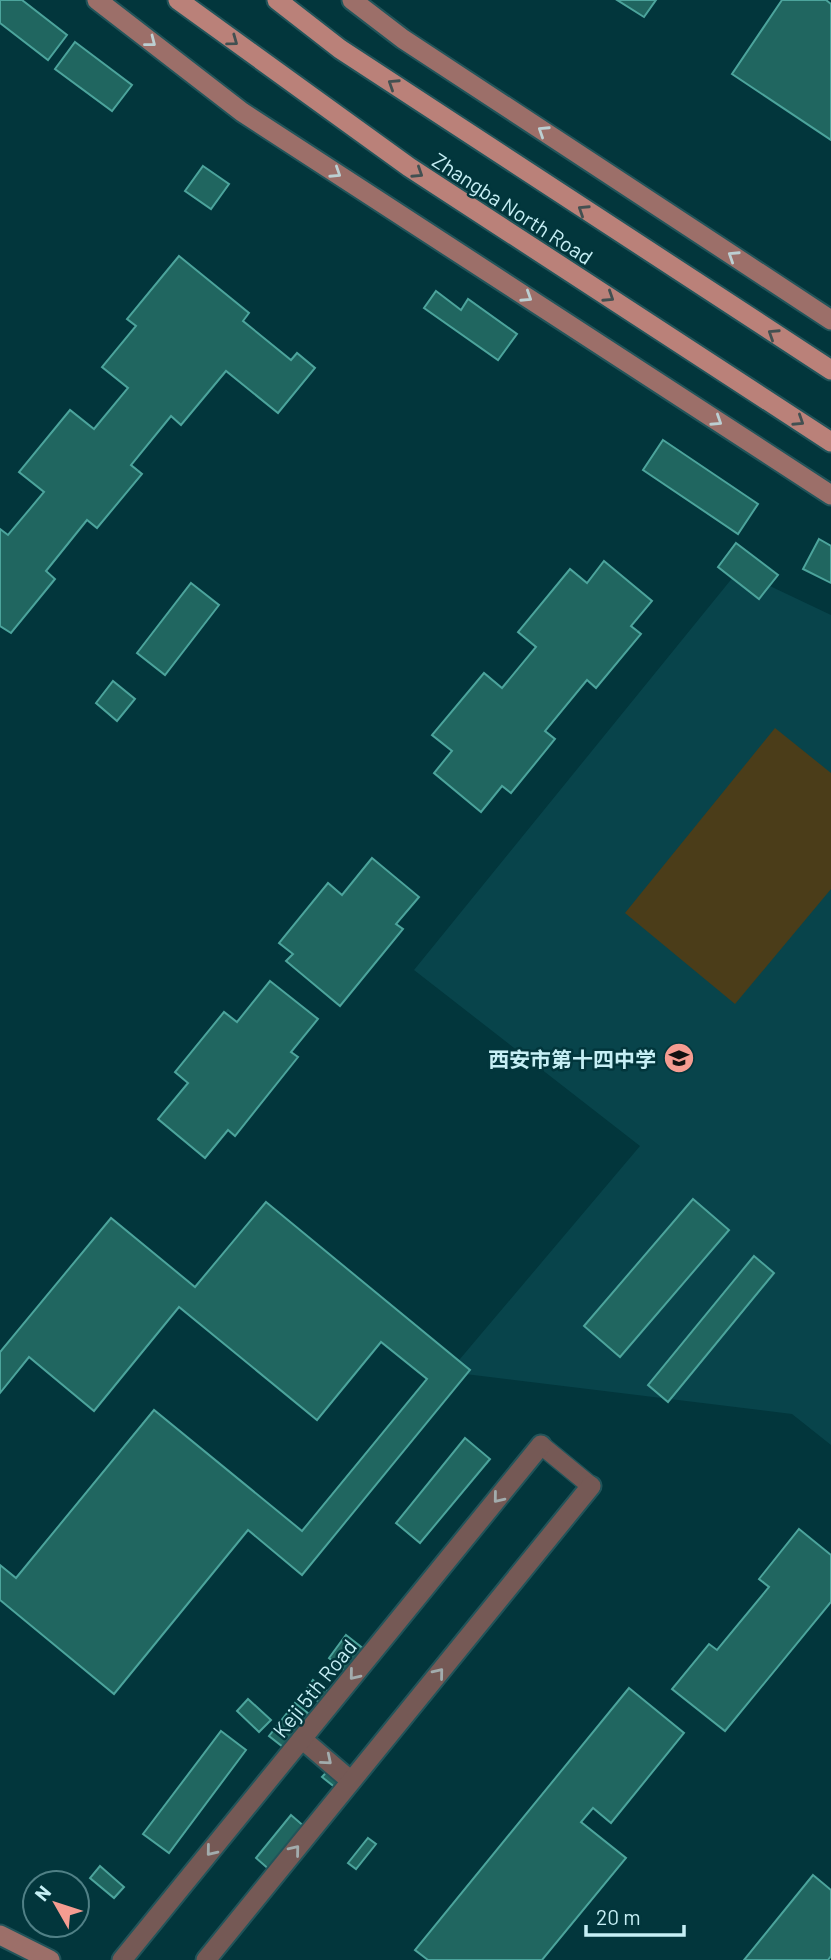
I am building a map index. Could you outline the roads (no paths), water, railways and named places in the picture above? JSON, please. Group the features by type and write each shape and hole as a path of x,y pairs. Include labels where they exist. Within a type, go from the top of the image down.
{"main road":[{"path":"96,0 242,112 831,495"},
{"name":"Zhangba North Road","path":"178,0 409,167 831,442"},
{"name":"Zhangba North Road","path":"277,0 340,49 831,370"},
{"path":"352,0 403,39 831,320"},
{"path":"0,1935 50,1960"}],"street":[{"name":"Keji 5th Road","path":"122,1960 541,1445"},
{"path":"206,1960 591,1486"},
{"path":"302,1739 351,1781"}],"lane":[{"path":"541,1445 591,1486"}],"place":[{"name":"西安市第十四中学","path":"679,1058"}]}
